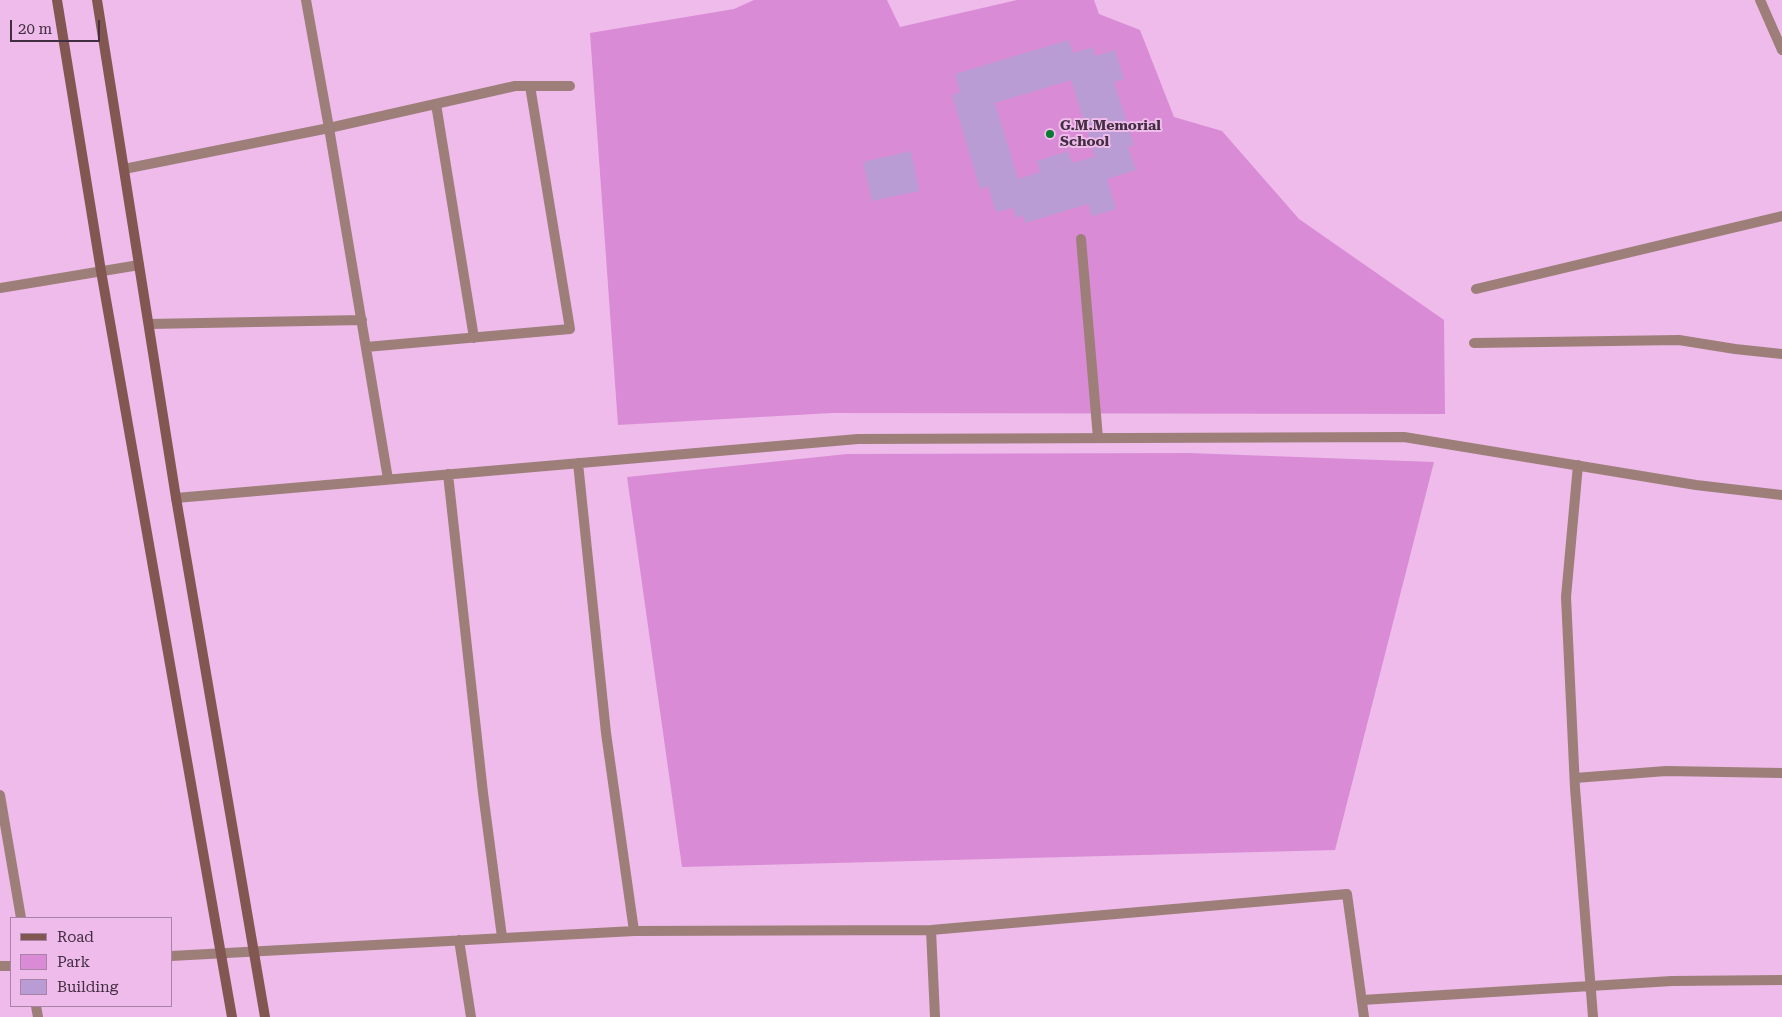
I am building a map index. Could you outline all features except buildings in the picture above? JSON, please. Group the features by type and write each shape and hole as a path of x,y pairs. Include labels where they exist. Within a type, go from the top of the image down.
{"main road":[{"path":"57,0 101,271 232,1017"},
{"path":"97,0 176,498 265,1017"}],"street":[{"path":"306,0 388,479"},
{"path":"1760,0 1782,50"},
{"path":"124,169 329,128 515,86 570,86"},
{"path":"366,347 570,329 530,86"},
{"path":"436,104 474,338"},
{"path":"1476,289 1782,216"},
{"path":"1081,239 1098,438"},
{"path":"0,288 139,265"},
{"path":"148,324 362,320"},
{"path":"1474,343 1679,340 1782,354"},
{"path":"176,498 858,439 1404,436 1696,485 1782,495"},
{"path":"578,463 606,733 634,931"},
{"path":"1578,465 1566,597 1575,778 1594,1017"},
{"path":"448,474 483,793 502,937"},
{"path":"1575,778 1666,771 1782,773"},
{"path":"0,795 21,917"},
{"path":"172,956 252,950 634,931 931,930 1347,894 1364,1017"},
{"path":"931,930 935,1017"},
{"path":"459,940 471,1017"},
{"path":"1362,1000 1672,981 1782,980"}],"green space":[{"path":"754,0 887,0 900,27 1017,0 1094,0 1099,14 1140,30 1174,117 1222,131 1299,219 1444,320 1445,414 832,413 618,425 590,33 734,9"},
{"path":"1188,453 1434,462 1335,850 682,867 627,477 847,454"}],"place":[{"name":"G.M.Memorial School","path":"1050,134"}]}
